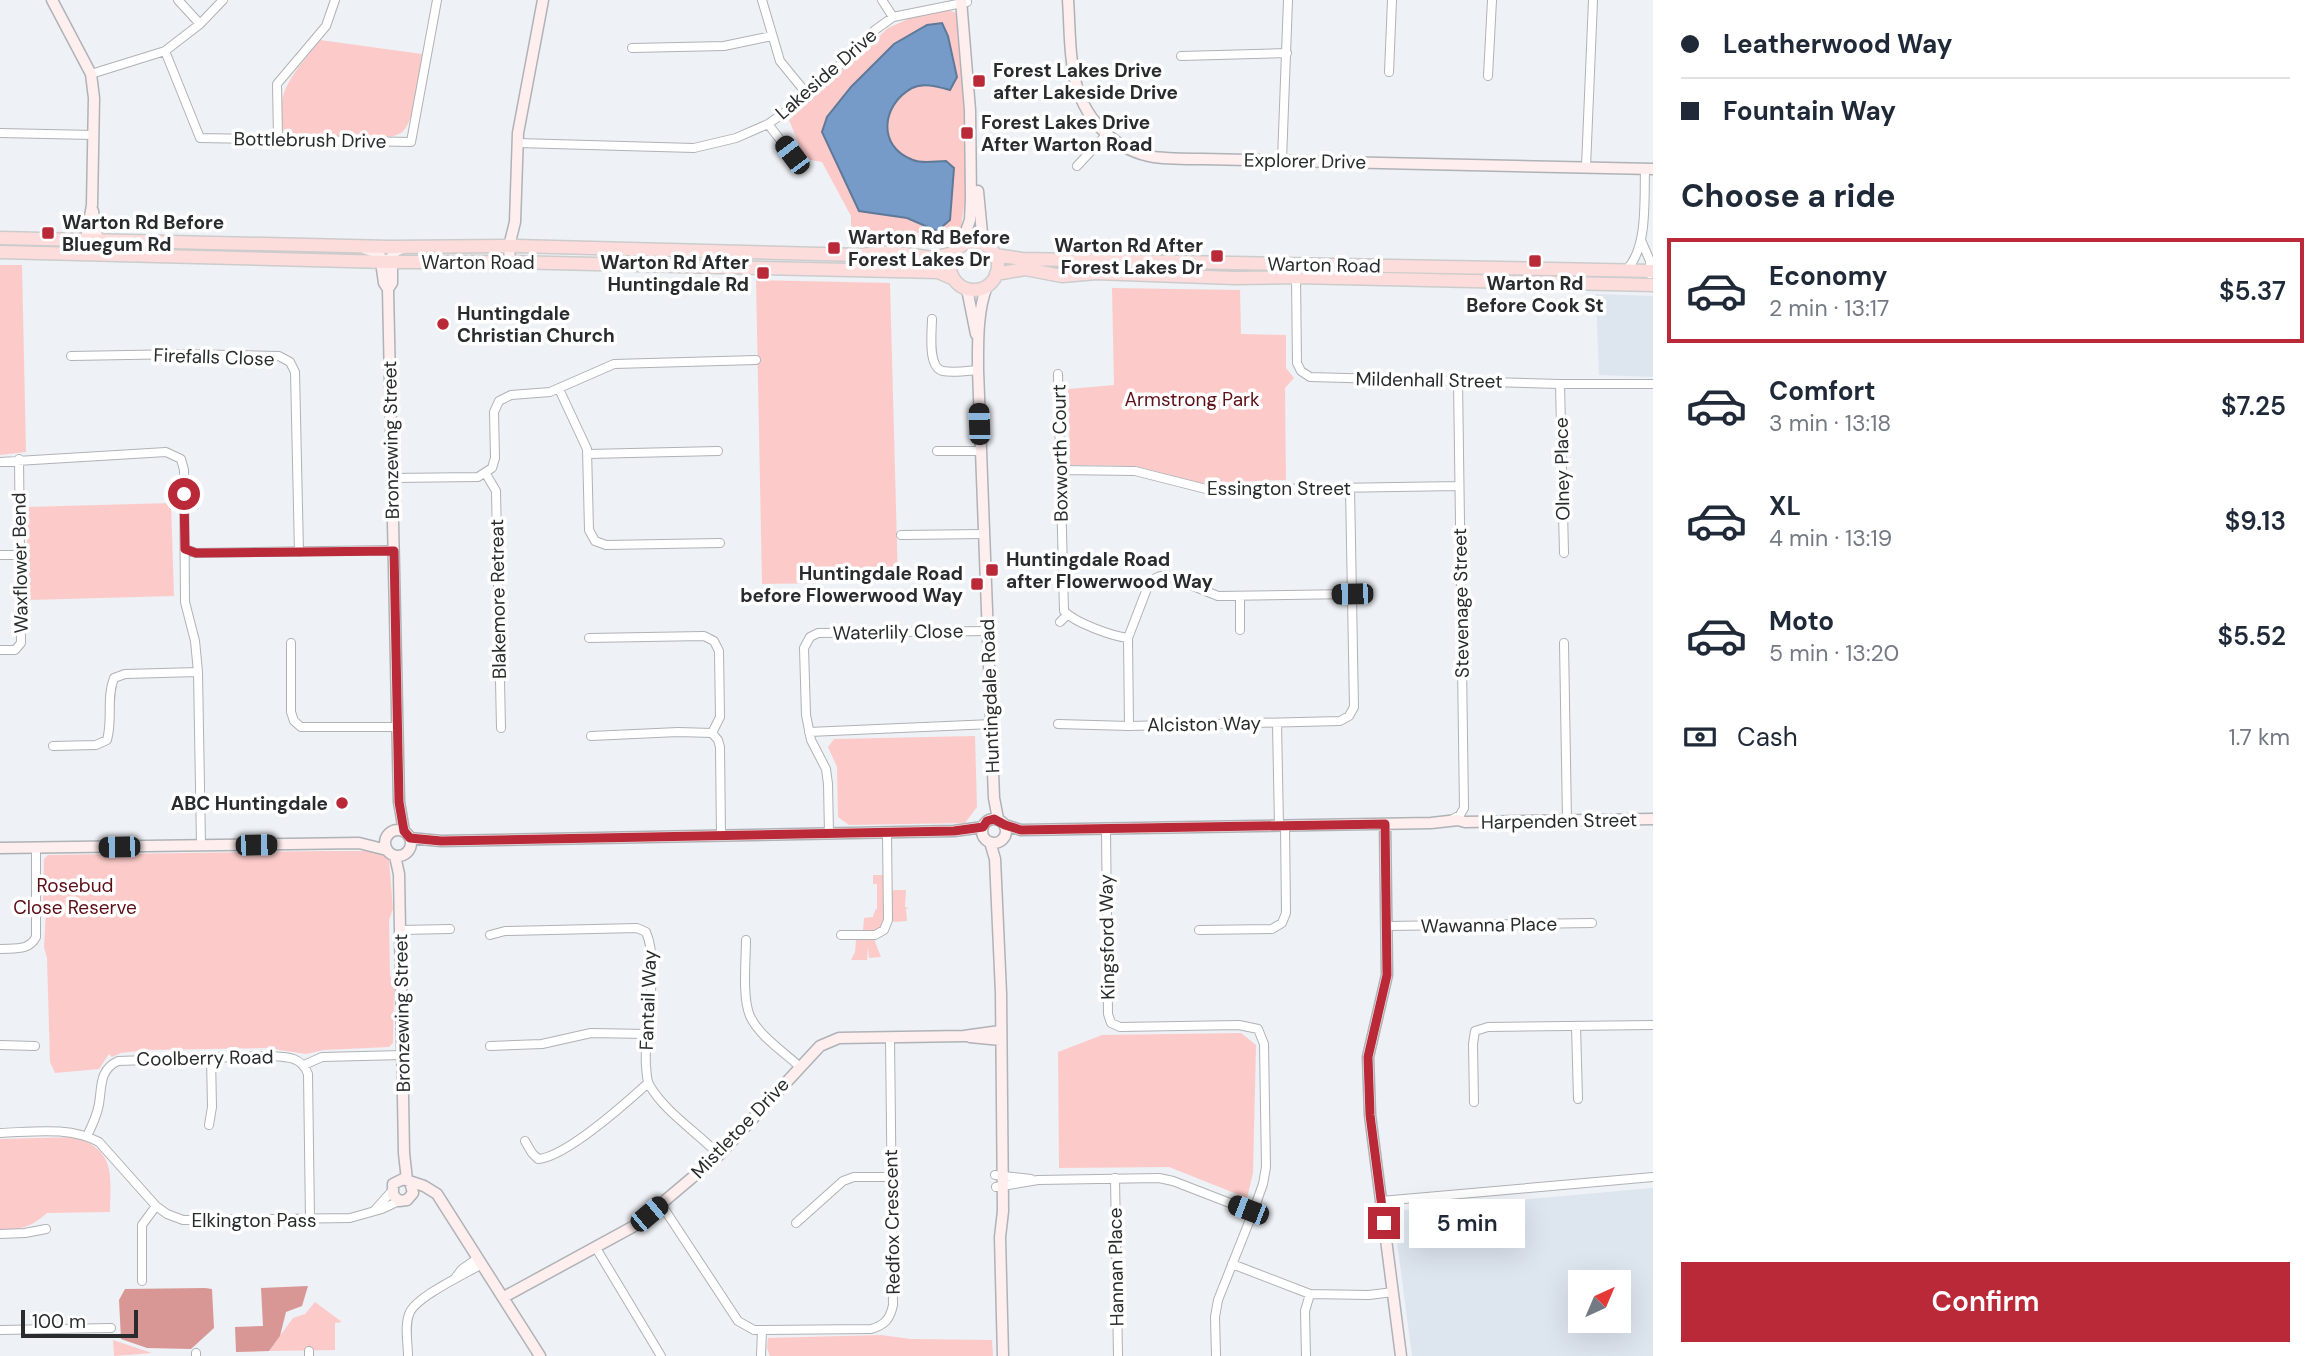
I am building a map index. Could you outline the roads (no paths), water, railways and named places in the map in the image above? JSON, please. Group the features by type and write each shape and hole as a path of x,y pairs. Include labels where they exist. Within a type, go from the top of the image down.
{"main road":[{"name":"Warton Road","path":"0,238 90,245 515,246 860,255 891,252 925,258 957,250 968,243 983,244"},
{"path":"967,289 987,286 996,275 998,268 995,255 983,244"},
{"name":"Warton Road","path":"0,252 90,245 99,254 938,272 967,289"},
{"path":"954,279 950,266 957,250"},
{"name":"Warton Road","path":"995,255 1049,260 1651,271"},
{"name":"Warton Road","path":"996,275 1025,269 1062,276 1096,273 1651,285"},
{"path":"1612,270 1612,284"}],"street":[{"path":"52,0 92,74 94,135 90,245"},
{"path":"178,0 200,24"},
{"path":"92,74 164,51 200,24 223,0"},
{"path":"278,138 277,84 326,26 335,0"},
{"name":"Bottlebrush Drive","path":"164,51 200,138 411,142 437,0"},
{"path":"515,262 518,143 523,101 543,0"},
{"path":"762,0 780,61 807,94"},
{"path":"882,0 893,17"},
{"name":"Explorer Drive","path":"1068,0 1076,85 1086,109 1106,135 1124,146 1152,157 1649,169"},
{"path":"1282,160 1288,0"},
{"path":"1389,72 1392,0"},
{"path":"1488,76 1492,0"},
{"path":"1587,167 1593,0"},
{"path":"964,1 976,109 978,200 983,244"},
{"path":"957,250 970,220 971,199 970,110 964,1"},
{"name":"Lakeside Drive","path":"518,143 694,148 736,138 768,124 807,94 875,30 893,17 964,1"},
{"path":"632,48 724,47 772,36"},
{"path":"1181,56 1287,53"},
{"path":"768,124 792,155"},
{"path":"0,133 94,135"},
{"path":"1077,166 1106,135"},
{"path":"1626,270 1636,261 1641,240 1649,169"},
{"path":"1641,240 1650,261 1651,285"},
{"path":"348,245 377,253 387,262 396,251 404,247"},
{"name":"Bronzewing Street","path":"387,262 382,273 388,289 402,846 399,874 404,1153 402,1189"},
{"name":"Mildenhall Street","path":"1296,277 1297,363 1301,371 1310,377 1653,384"},
{"name":"Huntingdale Road","path":"987,286 983,295 978,370 994,798 1001,822"},
{"name":"Huntingdale Road","path":"967,289 978,343"},
{"path":"932,319 932,360 936,368 942,371 978,370"},
{"name":"Firefalls Close","path":"71,356 279,356 290,362 295,372 299,552"},
{"path":"392,478 478,477 486,474 492,468 495,458 494,412 499,401 511,395 539,395 559,389 614,364 756,360"},
{"name":"Boxworth Court","path":"1058,374 1063,606 1067,615"},
{"name":"Stevenage Street","path":"1451,820 1460,815 1464,808 1458,380"},
{"name":"Olney Place","path":"1560,384 1564,553"},
{"path":"559,389 588,454 589,530 595,541 606,545 719,543"},
{"path":"588,454 718,451"},
{"path":"937,451 981,451"},
{"path":"0,462 166,452 181,459 185,602 195,641 198,672 201,845"},
{"name":"Waxflower Bend","path":"0,650 15,650 21,643 19,459"},
{"name":"Essington Street","path":"1060,470 1135,471 1206,489 1459,486"},
{"name":"Blakemore Retreat","path":"486,474 496,491 500,728"},
{"path":"1350,488 1354,707 1349,716 1356,723"},
{"path":"901,536 984,534"},
{"path":"185,549 196,553 394,551"},
{"path":"0,555 19,555"},
{"path":"1129,726 1128,638 1147,586 1153,579 1168,576 1218,596 1352,594"},
{"path":"1240,596 1240,630"},
{"path":"1060,622 1067,615 1114,636 1128,638"},
{"name":"Waterlily Close","path":"803,629 810,638"},
{"name":"Waterlily Close","path":"829,834 826,769 809,732 806,715 804,648 810,638 818,634 988,631"},
{"path":"589,638 704,636 714,641 719,650 720,717 712,733"},
{"path":"291,643 291,712 294,721 301,727 397,727"},
{"path":"1564,643 1567,820"},
{"path":"53,746 96,745 107,740 110,730 110,689 114,678 125,674 198,672"},
{"name":"Alciston Way","path":"1058,724 1129,726 1277,723 1340,721 1349,716"},
{"path":"1199,930 1272,929 1282,923 1286,913 1277,723"},
{"path":"809,732 992,724"},
{"path":"591,736 712,733 720,747 721,836"},
{"name":"Huntingdale Road","path":"984,825 994,798"},
{"name":"Bronzewing Street","path":"388,835 399,802"},
{"path":"0,848 359,844 402,846 441,841 887,833 954,831 984,825 991,819 1001,822 1006,832 995,840 954,831"},
{"name":"Harpenden Street","path":"995,840 1021,830 1431,824 1451,820 1653,819"},
{"name":"Harpenden Street","path":"1001,822 1021,830"},
{"name":"Harpenden Street","path":"1431,824 1459,826 1465,822"},
{"path":"1385,824 1387,975 1368,1057 1370,1115 1401,1356"},
{"path":"984,825 983,834 995,840"},
{"name":"Kingsford Way","path":"1106,829 1108,1014 1111,1023 1120,1027 1261,1027 1264,1044 1266,1167 1263,1184 1218,1300 1215,1317 1216,1356"},
{"path":"359,844 388,835 395,830 402,846"},
{"path":"841,935 875,935 884,930 888,920 887,833"},
{"path":"388,835 402,846"},
{"path":"995,840 1003,1356"},
{"path":"0,949 24,948 32,944 36,937 36,848"},
{"path":"1282,923 1289,930"},
{"name":"Wawanna Place","path":"1387,926 1592,923"},
{"name":"Fantail Way","path":"490,935 505,931 637,928 646,932 650,941 651,993 645,1052 648,1083"},
{"path":"401,930 450,929"},
{"path":"746,940 747,1004 750,1015 757,1027 800,1067"},
{"path":"1474,1102 1475,1031 1488,1027 1653,1025"},
{"path":"1576,1026 1578,1099"},
{"path":"490,1046 542,1044 591,1033 647,1034"},
{"name":"Mistletoe Drive","path":"502,1294 596,1248 636,1225 719,1154 820,1046 828,1041 839,1038 997,1035"},
{"name":"Redfox Crescent","path":"762,1330 871,1329 881,1326 890,1317 893,1304 890,1037"},
{"path":"0,1045 34,1046"},
{"path":"310,1220 308,1074 304,1065 322,1057 403,1055"},
{"path":"209,1125 212,1107 211,1057"},
{"name":"Coolberry Road","path":"87,1136 99,1106 103,1075 111,1065 125,1060 289,1057 304,1065"},
{"path":"525,1141 538,1159 547,1158 585,1135 648,1083 657,1096 719,1154"},
{"path":"0,1133 71,1132 87,1136"},
{"name":"Elkington Pass","path":"87,1136 106,1149 156,1206 174,1217 191,1221 350,1219 374,1211 402,1189"},
{"path":"999,1175 1038,1180"},
{"path":"796,1223 843,1181 892,1177"},
{"path":"1381,1201 1653,1177"},
{"name":"Hannan Place","path":"1115,1178 1118,1356"},
{"path":"999,1187 1038,1180 1159,1178 1252,1212"},
{"path":"402,1189 431,1189 444,1205 540,1356"},
{"path":"661,1204 738,1321 745,1326 762,1330 761,1356"},
{"path":"142,1281 142,1225 156,1206"},
{"path":"0,1234 46,1229"},
{"path":"596,1248 661,1356"},
{"path":"408,1356 410,1311 456,1277 462,1269 480,1261"},
{"path":"1232,1264 1310,1294 1369,1295 1393,1292"},
{"path":"1306,1356 1305,1311 1310,1294"},
{"path":"0,1330 111,1328"}],"water":[{"path":"942,23 948,36 957,77 950,90 926,85 912,88 894,105 887,125 893,146 901,154 921,162 946,161 954,168 950,220 937,231 907,218 859,211 822,132 827,117 851,87 894,44 927,25"}],"place":[{"name":"Forest Lakes Drive after Lakeside Drive","path":"979,81"},
{"name":"Forest Lakes Drive After Warton Road","path":"967,133"},
{"name":"Warton Rd Before Bluegum Rd","path":"48,233"},
{"name":"Warton Rd Before Forest Lakes Dr","path":"834,248"},
{"name":"Warton Rd After Forest Lakes Dr","path":"1217,256"},
{"name":"Warton Rd Before Cook St","path":"1535,261"},
{"name":"Warton Rd After Huntingdale Rd","path":"763,273"},
{"name":"Huntingdale Christian Church","path":"443,324"},
{"name":"Huntingdale Road after Flowerwood Way","path":"992,570"},
{"name":"Huntingdale Road before Flowerwood Way","path":"977,584"},
{"name":"ABC Huntingdale","path":"342,803"}],"park label":[{"name":"Armstrong Park","path":"1192,399"},
{"name":"Rosebud Close Reserve","path":"75,896"}]}
